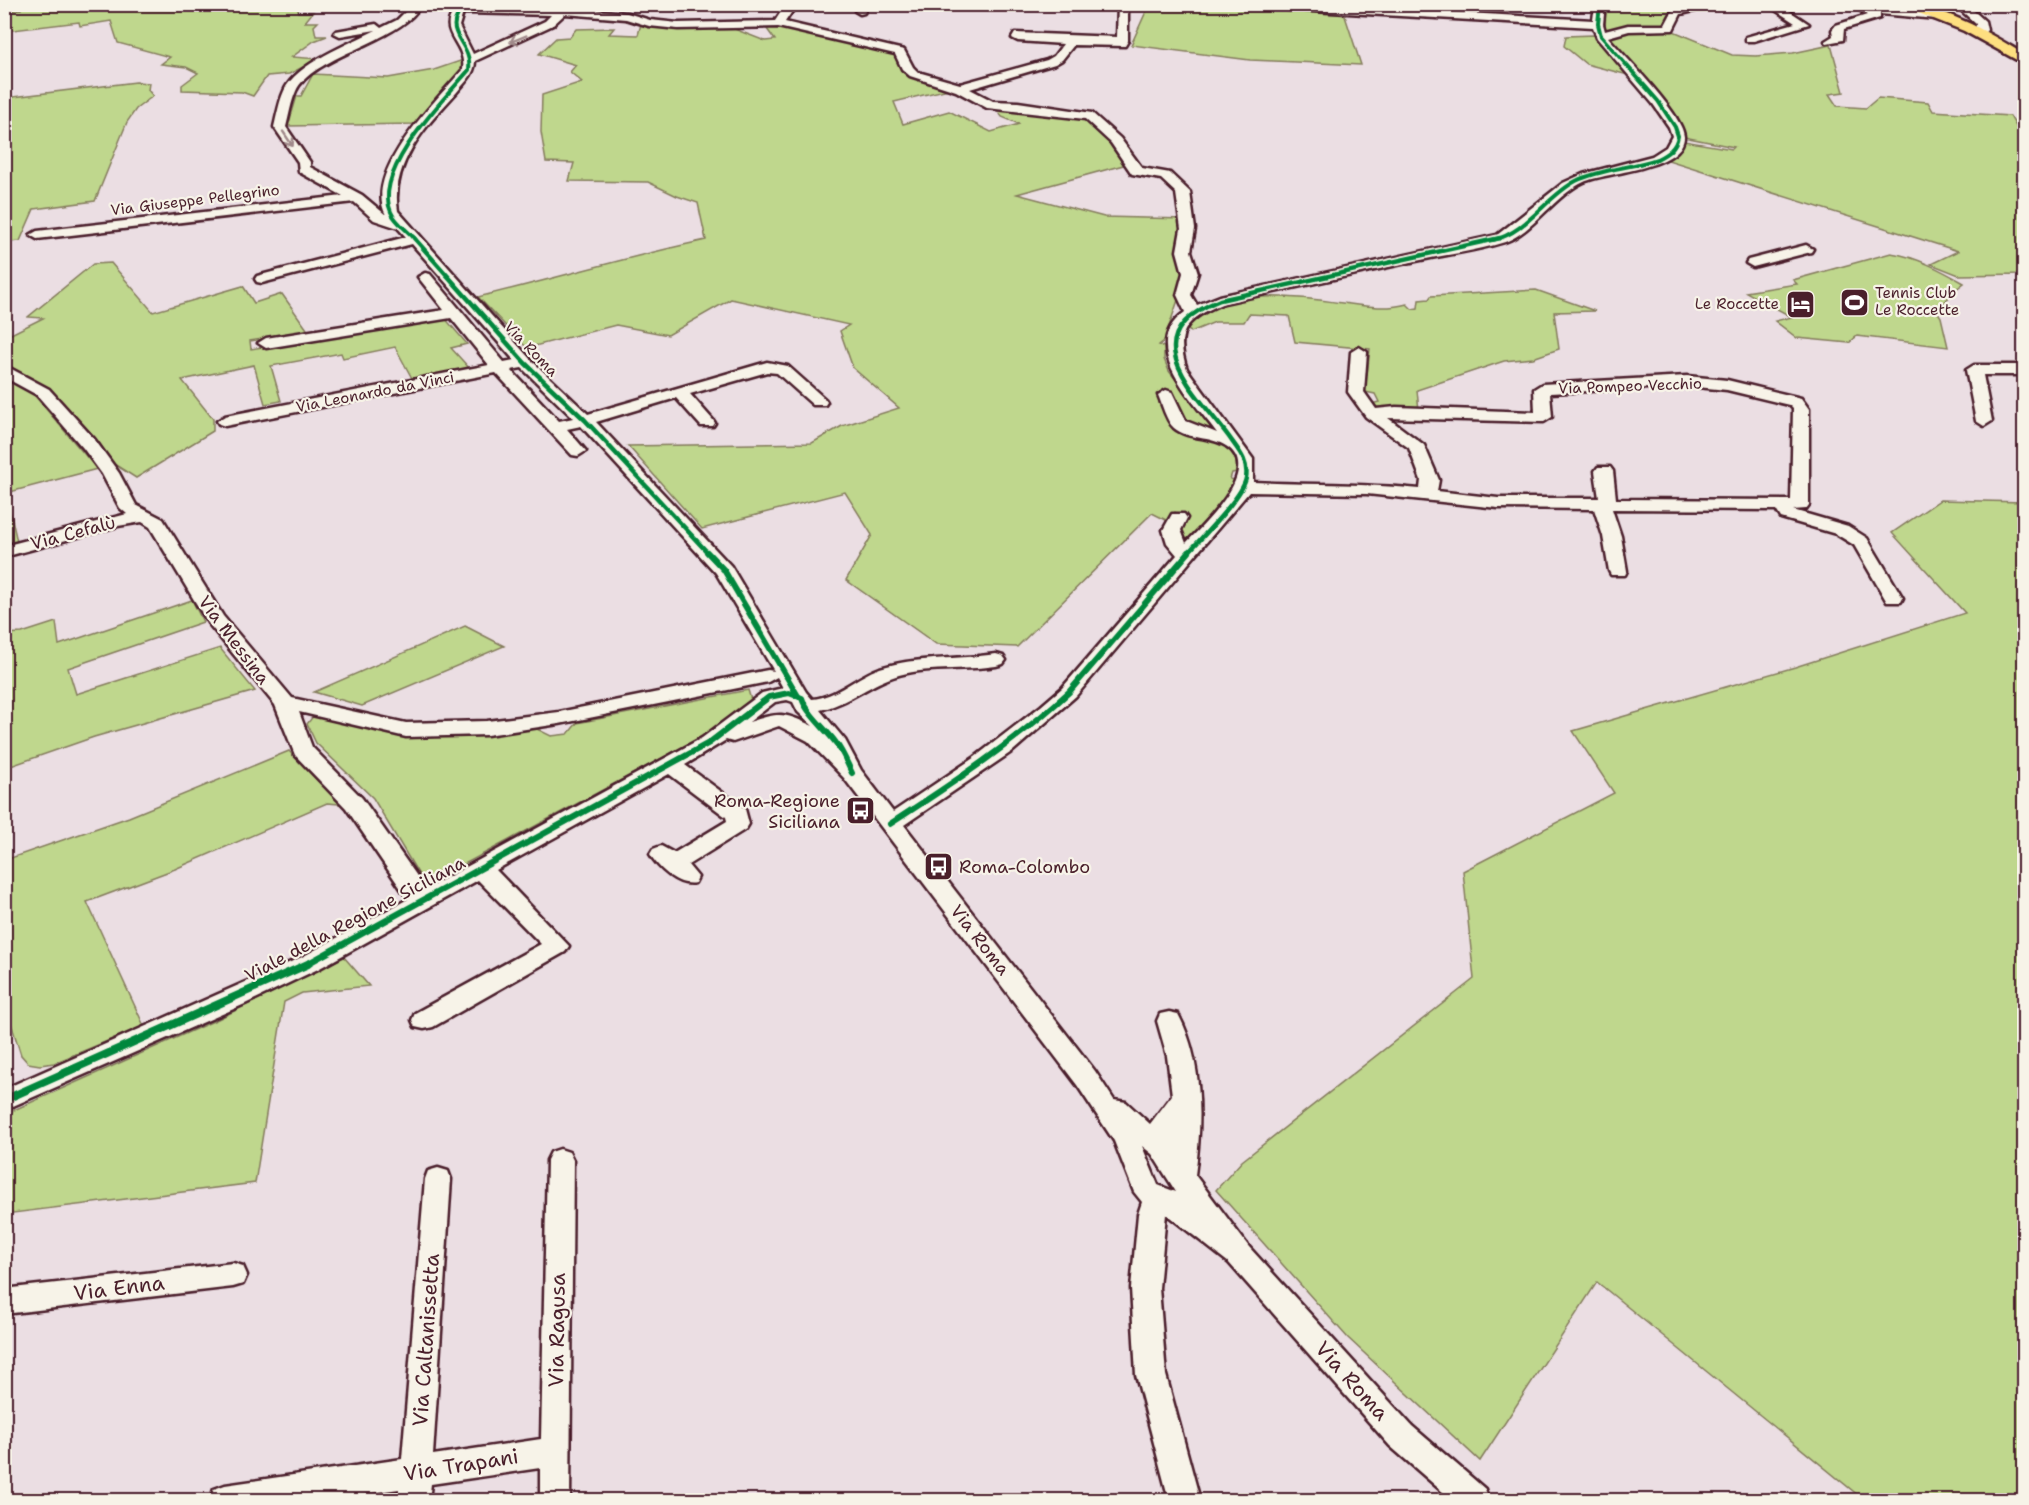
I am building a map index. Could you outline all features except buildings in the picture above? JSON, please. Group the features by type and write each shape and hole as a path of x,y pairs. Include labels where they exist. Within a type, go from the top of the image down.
{"main road":[{"path":"1903,4 1979,33 2025,60"}],"street":[{"path":"401,225 379,217 357,198 304,169 304,162 280,127 290,90 308,71 324,60 394,26 409,14 411,4"},
{"path":"778,24 792,4"},
{"path":"960,88 1044,65 1058,58 1072,40 1121,44 1124,4"},
{"path":"1240,4 1598,24"},
{"path":"890,824 985,762 1045,715 1069,692 1242,489 1247,469 1245,459 1179,369 1173,356 1174,335 1184,319 1193,312 1220,300 1502,238 1516,229 1555,194 1577,181 1647,162 1666,154 1677,141 1676,126 1667,112 1601,36 1598,24 1600,4"},
{"path":"1601,36 1628,28 1669,28 1677,12 1720,4"},
{"path":"1749,39 1804,24 1771,4"},
{"path":"1831,41 1839,38 1840,27 1876,16 1855,4"},
{"path":"1959,4 1981,23 1979,33"},
{"path":"564,9 549,23 471,59 459,38 454,22 454,18 464,7 564,9 627,16 649,23 678,26 778,24 900,52 908,69 915,74 960,88 991,105 1018,106 1088,116 1095,120 1128,156 1137,171 1158,174 1173,181 1183,192 1184,209 1188,219 1188,243 1184,251 1190,261 1190,278 1184,295 1193,312"},
{"path":"1867,10 1937,16"},
{"path":"340,33 394,26"},
{"name":"Via Roma","path":"471,59 470,70 420,127 397,164 388,196 391,212 525,363 585,420 724,570 803,703 838,745 852,773 1086,1078 1144,1141"},
{"name":"Via Giuseppe Pellegrino","path":"37,235 357,198"},
{"path":"262,279 415,238"},
{"path":"1753,263 1806,249"},
{"path":"425,277 500,368 578,451"},
{"path":"266,343 454,313"},
{"path":"1359,352 1356,392 1372,414 1416,445 1430,480 1428,496"},
{"name":"Via Leonardo da Vinci","path":"225,421 525,363"},
{"path":"555,427 759,368 782,369 819,402"},
{"name":"Via Messina","path":"4,370 43,392 89,444 110,473 129,508 157,523 214,619 285,703 302,750 354,803 422,901"},
{"path":"1984,421 1974,370 2025,370"},
{"name":"Via Pompeo Vecchio","path":"1372,414 1396,412 1544,417 1542,389 1687,381 1738,388 1796,401 1801,409 1800,505 1782,505"},
{"path":"679,392 707,423"},
{"path":"1166,395 1179,424 1190,430 1232,442"},
{"path":"1604,471 1605,504 1618,571"},
{"path":"1242,489 1367,489 1498,503 1782,505 1787,514 1842,530 1861,542 1894,598"},
{"name":"Via Cefalù","path":"4,552 117,521 142,517"},
{"path":"1178,518 1172,530 1176,543 1187,555"},
{"name":"Via Roma","path":"695,540 764,662 768,676 766,701"},
{"path":"710,743 766,701 783,693 813,706 837,699 863,682 899,669 996,660"},
{"path":"285,703 406,730 487,728 559,718 768,676"},
{"path":"766,701 762,712 766,716 815,735 852,773"},
{"path":"710,743 798,716 803,703"},
{"name":"Viale della Regione Siciliana","path":"5,1098 237,998 310,963 710,743"},
{"path":"671,765 737,814 738,824 673,865"},
{"path":"424,1020 557,946 481,869"},
{"path":"1169,1021 1178,1039 1185,1098 1184,1160 1171,1188 1152,1214 1145,1288 1151,1375 1184,1500"},
{"path":"1171,1188 1148,1192 1144,1141 1185,1098"},
{"path":"1144,1141 1171,1188"},
{"name":"Via Ragusa","path":"555,1500 560,1160"},
{"name":"Via Caltanissetta","path":"415,1486 438,1179"},
{"name":"Via Roma","path":"1171,1188 1197,1221 1239,1255 1401,1436 1474,1500"},
{"name":"Via Enna","path":"4,1302 233,1275"},
{"name":"Via Trapani","path":"225,1500 415,1486 555,1450"}],"green space":[{"path":"20,4 294,5 299,6 298,12 313,12 305,22 318,22 314,26 316,36 327,36 314,41 292,57 319,59 289,74 267,76 253,96 242,92 182,90 182,85 198,73 186,67 161,64 170,57 118,43 111,21 80,26 79,22 5,31 4,11 21,9"},
{"path":"1149,5 1196,5 1344,13 1361,65 1250,60 1131,45"},
{"path":"1606,5 1712,5 1687,8 1665,27 1608,32 1605,30"},
{"path":"641,24 724,25 765,41 775,40 764,25 783,26 894,53 912,77 949,89 894,102 903,124 949,111 991,132 1019,124 1002,117 995,107 1083,117 1091,121 1127,164 1017,194 1104,217 1185,219 1186,261 1179,297 1164,341 1159,345 1164,347 1164,359 1169,371 1220,436 1187,425 1170,392 1165,390 1160,392 1164,399 1159,399 1159,403 1164,403 1195,436 1227,445 1237,462 1237,472 1232,473 1230,479 1236,480 1231,491 1189,544 1183,539 1179,526 1187,518 1175,512 1168,521 1152,513 1017,647 936,644 846,580 872,535 845,492 702,529 628,446 812,443 842,426 899,408 853,368 840,331 849,325 731,299 668,335 616,325 527,348 478,297 706,240 698,203 648,182 569,181 574,163 546,162 541,132 542,95 582,82 570,72 576,65 539,54 556,38 570,37 576,29 614,28 609,34 638,35"},
{"path":"1631,30 1671,30 1732,55 1793,53 1831,45 1844,92 1829,94 1837,106 1866,108 1878,98 1928,102 1933,111 2010,116 2024,140 2024,274 1959,275 1931,264 1958,251 1668,160 1676,154 1684,141 1732,149 1734,147 1684,137 1678,117 1606,37"},
{"path":"1594,35 1628,75 1586,64 1564,46 1566,36"},
{"path":"463,60 462,70 415,124 288,126 297,96 301,96 313,74 388,78 434,70"},
{"path":"136,82 149,83 148,90 153,96 136,109 127,122 95,201 34,209 20,241 9,242 5,256 5,98"},
{"name":"Tennis Club Le Roccette","path":"1891,253 1919,261 1964,283 1937,311 1941,317 1948,347 1857,336 1849,343 1797,338 1775,321 1792,317 1746,292 1797,284 1793,280"},
{"path":"111,263 153,312 243,286 254,303 282,294 309,332 250,341 251,349 444,317 467,344 451,348 471,370 413,380 395,347 343,358 341,353 271,366 281,401 265,404 254,365 182,380 213,419 213,431 136,478 114,464 95,437 50,390 5,365 5,337 43,318 28,317 93,264"},
{"path":"1536,290 1595,311 1554,312 1559,349 1533,358 1504,361 1417,390 1419,411 1375,407 1371,404 1379,402 1375,394 1365,392 1370,349 1295,342 1289,316 1249,314 1244,322 1215,322 1191,332 1184,328 1200,315 1219,306 1259,297 1301,298 1375,307 1407,304 1412,309 1418,308 1419,300 1429,299 1431,296"},
{"path":"16,382 29,389 97,469 6,493 18,546 4,549 4,384"},
{"path":"1940,500 2024,502 2024,1500 1864,1500 1597,1282 1480,1461 1348,1338 1216,1190 1242,1161 1474,979 1463,871 1614,793 1573,731 1795,667 1965,613 1892,533"},
{"path":"192,600 203,622 68,668 76,694 220,648 255,691 94,737 5,768 5,634 22,633 56,622 59,645"},
{"path":"465,626 504,646 362,706 314,692"},
{"path":"748,690 752,703 731,721 442,876 432,879 419,875 373,798 316,743 307,724 314,715 404,736 487,735 535,728 551,736 568,734 577,723"},
{"path":"289,751 340,804 327,803 175,869 87,902 144,1026 54,1063 40,1065 28,1063 21,1055 5,1004 5,860 129,817"},
{"path":"344,957 369,986 302,993 284,1002 255,1183 5,1214 5,1114 218,1019"}],"cycle path":[{"path":"467,4 456,15 453,26 468,57 469,70 428,117 401,155 392,175 388,194 391,212 525,363 585,420 724,570 798,696"},
{"path":"890,824 1005,746 1069,692 1240,492 1246,478 1245,459 1179,369 1174,355 1175,333 1187,317 1220,300 1502,238 1557,193 1578,180 1597,173 1657,159 1674,147 1678,136 1668,115 1601,36 1598,24 1600,4"},
{"path":"4,1100 310,963 709,743 769,697 789,693 802,698 805,708 816,717 838,745 852,773"}],"place":[{"name":"Tennis Club Le Roccette","path":"1854,302"},
{"name":"Le Roccette","path":"1800,304"},
{"name":"Roma-Regione Siciliana","path":"861,811"},
{"name":"Roma-Colombo","path":"938,867"}]}
